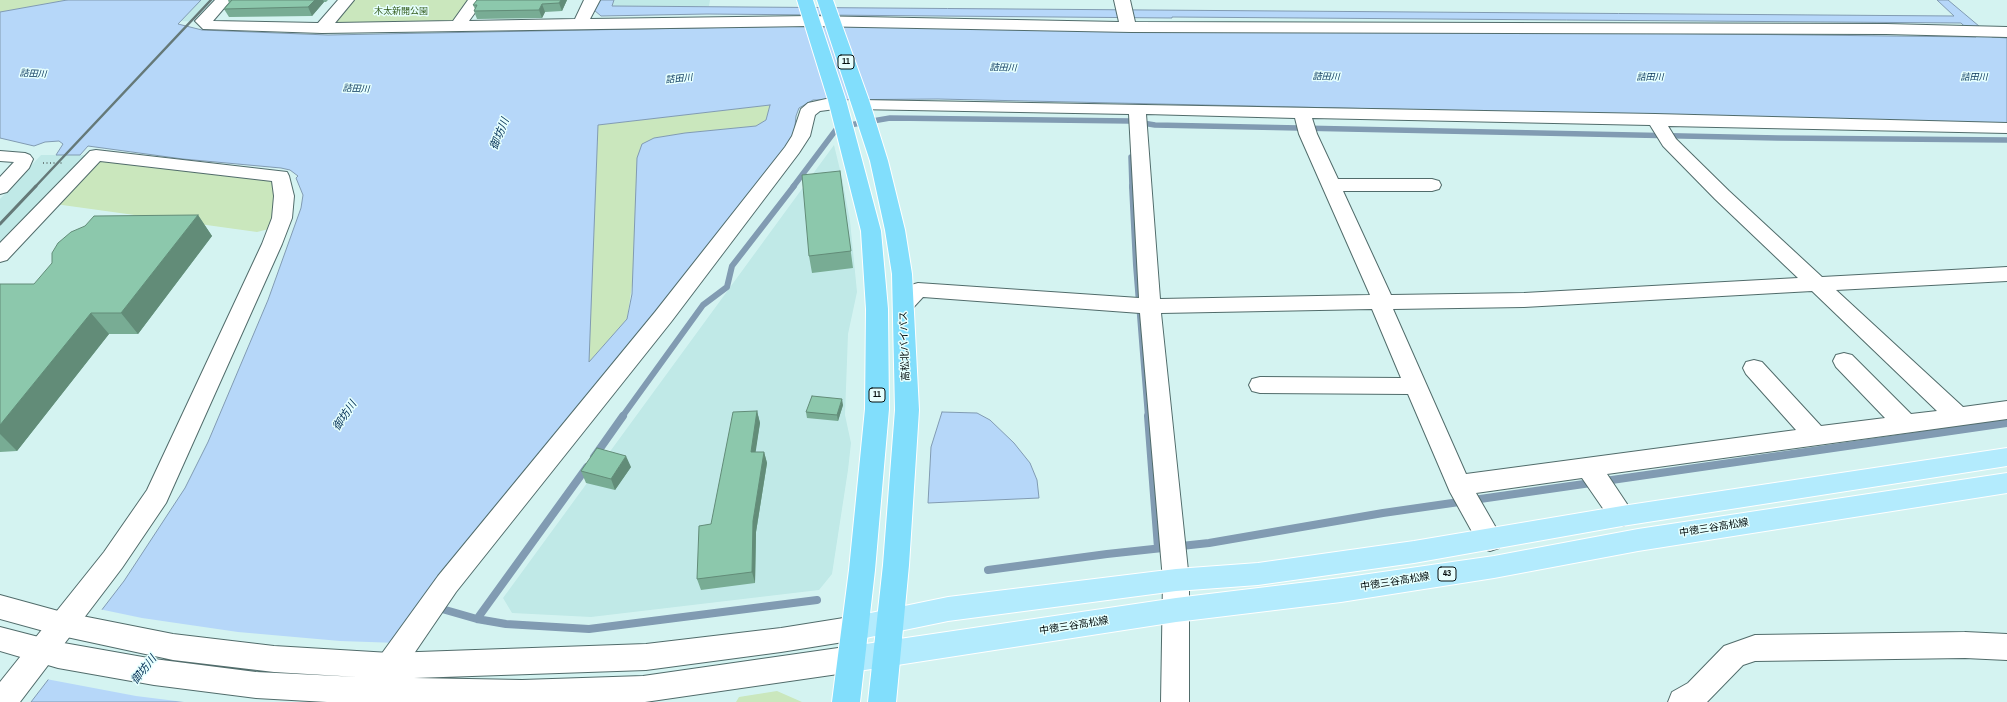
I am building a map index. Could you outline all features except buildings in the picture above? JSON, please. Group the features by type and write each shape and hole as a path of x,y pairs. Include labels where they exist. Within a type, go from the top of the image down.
{"highway":[{"name":"11","path":"808,13 837,104 871,231 878,357 877,409 856,628 846,702"},
{"name":"高松北バイパス","path":"828,13 861,104 879,161 895,230 902,274 907,410 882,702"}],"main road":[{"path":"856,628 948,609 1173,557 1258,574 1490,540 1615,507 2007,457"},
{"name":"中徳三谷高松線","path":"852,659 1176,610 1341,590 1638,540 2007,483"}],"street":[{"path":"223,0 203,21 209,26 322,28 580,24 828,13 1126,14 2007,32"},
{"path":"322,28 346,0"},
{"path":"458,26 476,0"},
{"path":"580,24 592,0"},
{"path":"367,695 387,665 447,584 658,324 788,155 801,136 807,113 814,107 826,104 837,104"},
{"path":"861,104 1138,119 1305,123 1661,130 2005,130"},
{"path":"1138,119 1150,306 1173,557 1176,610 1175,702"},
{"path":"1305,123 1459,484 1490,540"},
{"path":"1661,130 1816,284 1960,417"},
{"path":"0,255 96,155 280,176 284,196 282,218 272,244 157,496 113,560 72,626 50,653 2,702"},
{"path":"0,156 19,157 24,159 23,164 0,188"},
{"path":"1331,184 1432,185"},
{"path":"904,306 918,290 1150,306 1524,300 2007,274"},
{"path":"1844,361 1906,425"},
{"path":"1754,368 1816,437"},
{"path":"1260,386 1416,386"},
{"path":"1459,484 1589,468 2007,410"},
{"path":"1589,468 1615,507"},
{"path":"0,607 132,640 223,653 327,662 387,665 588,660 646,657 781,640 856,628"},
{"path":"0,639 50,653 147,671 226,682 367,695 522,693 643,689 852,659"},
{"path":"1696,698 1734,655 1755,648 1965,645 2007,647"}],"path":[{"path":"23,164 89,162"}],"shaded area":[{"path":"201,0 219,0 198,22 180,21"},
{"path":"614,0 710,0 709,6 612,6"},
{"path":"834,145 850,221 857,292 848,334 845,415 851,443 832,574 819,590 591,617 512,613 503,598"},
{"path":"41,155 89,155 0,248 0,199"}],"green space":[{"path":"0,0 67,0 0,12"},
{"name":"木太新開公園","path":"353,0 469,0 452,25 332,26"},
{"path":"770,105 766,120 756,126 685,133 654,138 627,319 588,363 598,125"},
{"path":"102,161 275,182 273,228 257,232 55,204 93,165"},
{"path":"777,691 802,702 736,702 739,697"}],"water":[{"path":"67,0 201,0 178,24 202,30 328,35 795,26 1131,27 1976,37 1961,23 707,14 601,16 594,10 600,0 614,0 612,6 1954,16 1937,0 1948,0 1992,37 2007,38 2007,123 938,99 813,100 799,108 796,116 794,137 352,702 31,702 124,581 185,488 208,442 268,300 301,208 303,195 296,178 298,176 290,170 281,168 183,159 88,146 80,155 56,155 63,144 59,141 45,142 34,146 0,138 0,12","holes":["770,105 766,120 756,126 685,133 654,138 642,144 637,158 632,294 627,319 589,362 598,125"]},
{"path":"942,412 977,413 990,420 1014,443 1030,463 1037,480 1039,498 928,503 931,447"}],"pier":[{"path":"99,609 142,618 238,632 340,641 398,643 354,702 184,702 136,696 46,679"}],"waterway":[{"path":"793,187 838,127 890,118 1130,121 1155,125 1778,138 2007,140"},
{"path":"1131,157 1132,187"},
{"path":"622,417 703,305 727,287 732,266 794,186"},
{"path":"1132,186 1136,265 1148,417"},
{"path":"594,457 623,416"},
{"path":"1148,416 1158,548"},
{"path":"988,570 1107,554 1209,543 1383,513 2007,423"},
{"path":"477,619 587,467"},
{"path":"477,619 506,624 589,629 817,600"},
{"path":"435,607 477,619"}],"railway":[{"path":"35,187 211,0"},
{"path":"0,224 36,186"}],"water label":[{"name":"詰田川","path":"1003,68"},
{"name":"詰田川","path":"33,74"},
{"name":"詰田川","path":"1326,77"},
{"name":"詰田川","path":"1650,78"},
{"name":"詰田川","path":"1974,78"},
{"name":"詰田川","path":"679,79"},
{"name":"詰田川","path":"356,89"},
{"name":"御坊川","path":"500,134"},
{"name":"御坊川","path":"345,416"},
{"name":"御坊川","path":"144,670"}]}
